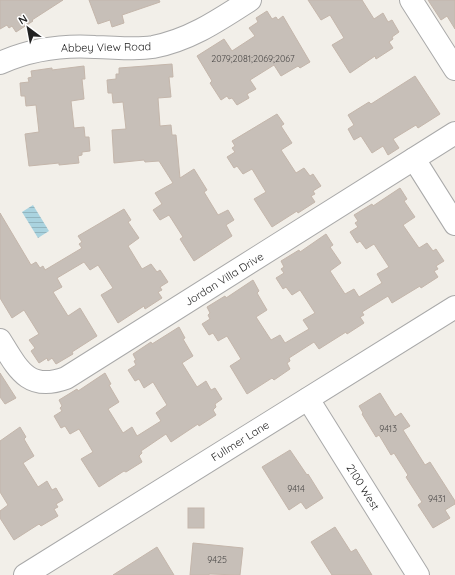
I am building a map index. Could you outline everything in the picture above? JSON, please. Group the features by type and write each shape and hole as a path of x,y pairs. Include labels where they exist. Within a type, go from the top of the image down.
{"street":[{"name":"Abbey View Road","path":"0,63 24,55 57,47 94,46 132,49 165,44 188,37 250,0"},
{"path":"411,0 455,69"},
{"name":"Jordan Villa Drive","path":"0,340 16,366 23,374 32,380 55,382 66,378 455,133"},
{"path":"414,160 455,224"},
{"name":"Fullmer Lane","path":"25,575 455,306"},
{"name":"2100 West","path":"308,399 418,575"}],"water":[{"path":"33,205 49,231 38,238 22,212"}],"building":[{"path":"0,0 63,0 16,32 12,26 9,28 7,25 0,29"},
{"path":"89,0 159,0 160,2 122,15 124,23 112,27 110,20 98,24"},
{"path":"308,0 362,0 374,19 383,13 388,22 392,20 399,32 392,37 393,39 389,42 393,48 376,59 375,56 350,73 332,45 344,38 330,15 321,20"},
{"path":"428,0 455,0 455,29 447,16 441,20"},
{"path":"267,11 272,19 276,17 278,20 283,16 310,62 300,68 298,66 281,76 274,65 250,80 256,89 247,94 249,98 237,105 232,98 229,99 227,96 221,100 210,83 212,81 197,56 224,39 232,51 255,36 249,28 258,22 256,18"},
{"path":"172,64 173,77 169,77 171,97 158,98 160,126 171,125 172,135 176,135 180,178 194,169 207,190 204,192 218,215 228,210 234,220 226,225 232,236 194,261 180,239 183,237 169,215 160,220 153,210 162,204 155,193 173,183 159,161 145,162 144,160 114,163 112,130 126,129 123,102 113,103 112,93 108,93 107,80 116,79 116,74 119,74 119,68"},
{"path":"84,66 85,79 82,79 84,99 71,101 74,128 84,127 85,137 89,137 90,151 82,152 82,155 78,156 79,163 29,166 25,134 39,132 36,105 26,106 25,96 21,96 20,83 29,82 28,78 32,77 31,71"},
{"path":"415,76 440,114 418,128 416,125 393,139 399,148 388,155 383,146 372,153 361,136 354,140 348,129 354,125 348,115 369,102 371,104"},
{"path":"277,114 284,124 281,126 292,143 281,150 296,173 304,168 310,176 313,174 321,186 313,191 315,194 311,196 315,202 298,213 297,211 272,227 254,199 266,192 252,169 243,174 237,166 234,168 227,157 235,152 232,148 235,146 232,141"},
{"path":"400,188 407,199 404,201 415,217 403,225 419,248 427,243 433,251 436,249 444,261 436,266 438,269 434,271 438,277 421,288 420,286 392,303 388,296 362,312 364,315 360,317 364,323 347,334 346,332 319,349 314,342 289,358 290,361 287,363 290,369 274,380 272,378 247,394 230,366 241,359 227,336 218,341 213,333 209,335 202,324 210,319 208,315 210,313 207,307 225,296 226,298 253,280 259,291 257,293 267,310 256,317 271,340 280,335 285,343 309,329 303,320 315,313 300,290 292,295 286,287 283,289 276,278 284,273 281,269 284,267 281,261 299,250 300,252 326,234 333,245 330,247 341,263 330,271 345,294 354,289 359,297 382,283 377,274 389,267 374,244 366,249 360,241 357,243 350,232 358,227 355,223 358,221 354,215 372,204 373,206"},
{"path":"124,209 131,220 128,222 139,238 128,246 142,269 151,264 157,272 160,270 168,282 160,287 162,290 158,292 162,298 145,309 144,306 118,323 101,295 113,288 98,265 90,270 84,262 57,278 62,287 53,292 68,316 80,308 97,336 72,352 73,354 56,364 52,358 48,361 47,358 39,363 31,351 35,348 29,340 39,334 24,310 12,318 0,298 0,213 31,265 36,262 40,268 43,266 45,270 82,248 79,244 82,242 78,236"},
{"path":"179,327 185,338 183,339 193,356 182,363 197,387 206,381 211,390 215,388 222,399 215,404 216,407 213,410 216,415 199,426 198,424 171,442 166,434 141,451 142,453 139,456 142,462 126,472 124,471 99,487 81,459 93,452 79,429 70,434 65,426 61,428 54,416 62,411 60,408 62,406 59,400 77,389 78,391 105,373 111,384 109,385 119,402 108,409 123,433 132,427 137,436 161,421 156,413 167,405 153,382 144,388 139,379 135,381 128,370 136,365 134,361 136,360 133,354 151,342 152,344"},
{"path":"0,373 16,398 5,404 0,397"},
{"path":"380,393 395,417 401,413 410,426 403,430 425,465 430,462 455,501 455,504 445,510 450,518 433,528 418,505 422,502 406,477 408,475 394,453 391,455 379,435 376,437 362,414 363,413 359,406"},
{"path":"20,427 26,437 24,439 34,456 23,463 38,487 47,481 52,490 56,488 63,500 56,504 58,507 54,509 58,516 41,526 39,524 14,540 0,518 0,511 8,505 0,492 0,441"},
{"path":"290,450 307,475 308,474 323,498 306,509 301,502 289,510 262,467"},
{"path":"188,508 204,508 204,528 188,528"},
{"path":"335,527 351,552 356,549 372,575 332,575 311,542"},
{"path":"193,543 243,548 240,575 190,575"},
{"path":"157,547 174,575 113,575"}]}
